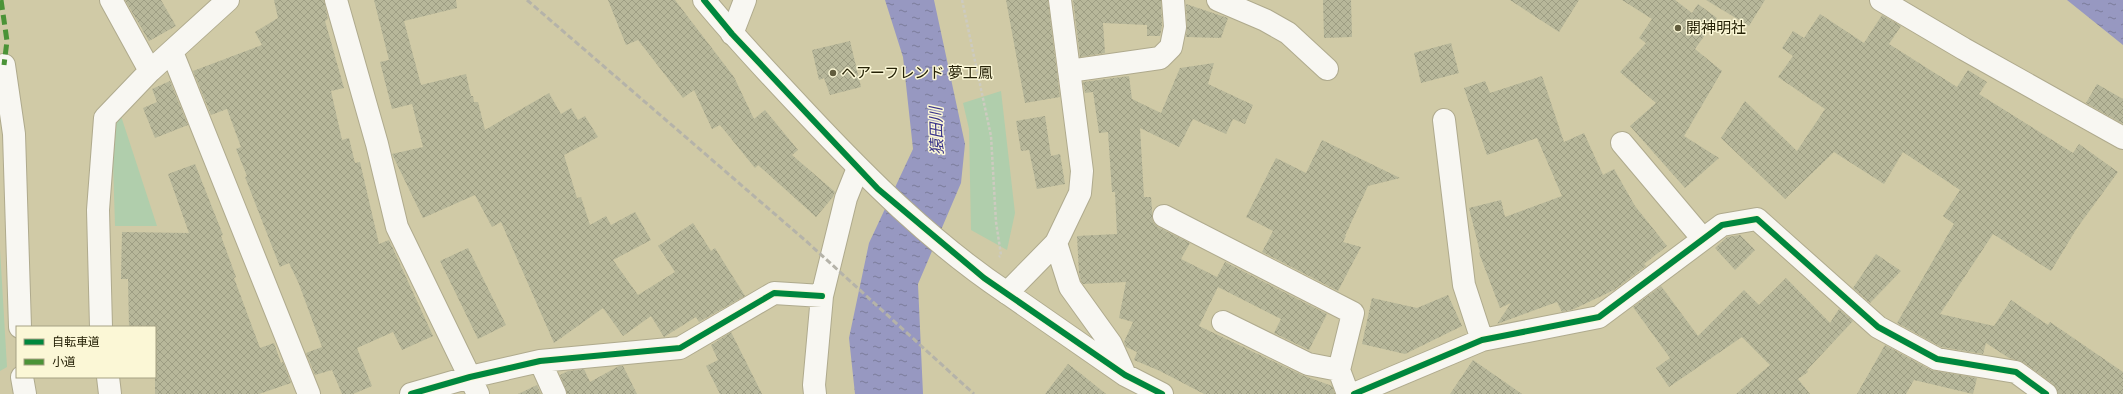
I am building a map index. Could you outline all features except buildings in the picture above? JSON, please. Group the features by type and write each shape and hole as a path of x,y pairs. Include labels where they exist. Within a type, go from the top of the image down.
{"street":[{"path":"112,0 150,71"},
{"path":"101,326 98,210 105,118 150,71 228,0"},
{"path":"336,0 377,144 398,227 474,385"},
{"path":"704,0 732,34 878,189 984,278 1125,375 1162,394"},
{"path":"732,34 745,0"},
{"path":"1007,293 1056,244 1080,193 1082,171 1060,0"},
{"path":"1069,71 1160,58 1171,47 1174,27 1173,0"},
{"path":"1218,0 1265,20 1288,33 1327,69"},
{"path":"1881,0 1964,49 2123,138"},
{"path":"172,52 309,394"},
{"path":"4,65 14,134 9,234 20,326"},
{"path":"1444,120 1464,285 1482,340"},
{"path":"1622,143 1703,239"},
{"path":"815,394 814,384 822,296 846,198 858,168"},
{"path":"1164,216 1353,313 1339,370 1348,394"},
{"path":"1354,394 1482,340 1599,317 1722,225 1757,219 1878,327 1937,359 2016,372 2046,394"},
{"path":"1056,244 1070,287 1111,344 1125,375"},
{"path":"412,394 474,385 540,361 680,348 774,293 822,296"},
{"path":"1223,322 1308,364 1339,370"},
{"path":"540,361 555,394"},
{"path":"22,378 25,394"},
{"path":"108,378 110,394"}],"path":[{"path":"962,0 991,136 996,222 1001,255 984,278"}],"green space":[{"path":"1001,91 1015,213 1007,250 971,230 969,129 963,103"},
{"path":"121,116 157,226 115,226 112,129"},
{"path":"0,249 7,367 0,371"}],"water":[{"name":"猿田川","path":"885,0 934,0 965,144 961,183 918,284 923,394 855,394 849,338 869,243 913,149 903,57"},
{"path":"2067,0 2123,0 2123,45"}],"railway":[{"path":"527,0 806,241 974,394"}],"marked path":[{"path":"1,0 7,41 4,65"}],"cycle path":[{"path":"704,0 732,34 878,189 984,278 1125,375 1162,394"},
{"path":"1354,394 1482,340 1599,317 1722,225 1757,219 1878,327 1937,359 2016,372 2046,394"},
{"path":"411,394 470,377 540,361 680,348 774,293 822,296"}],"place":[{"name":"開神明社","path":"1678,28"},
{"name":"ヘアーフレンド 夢工鳳","path":"833,73"}]}
